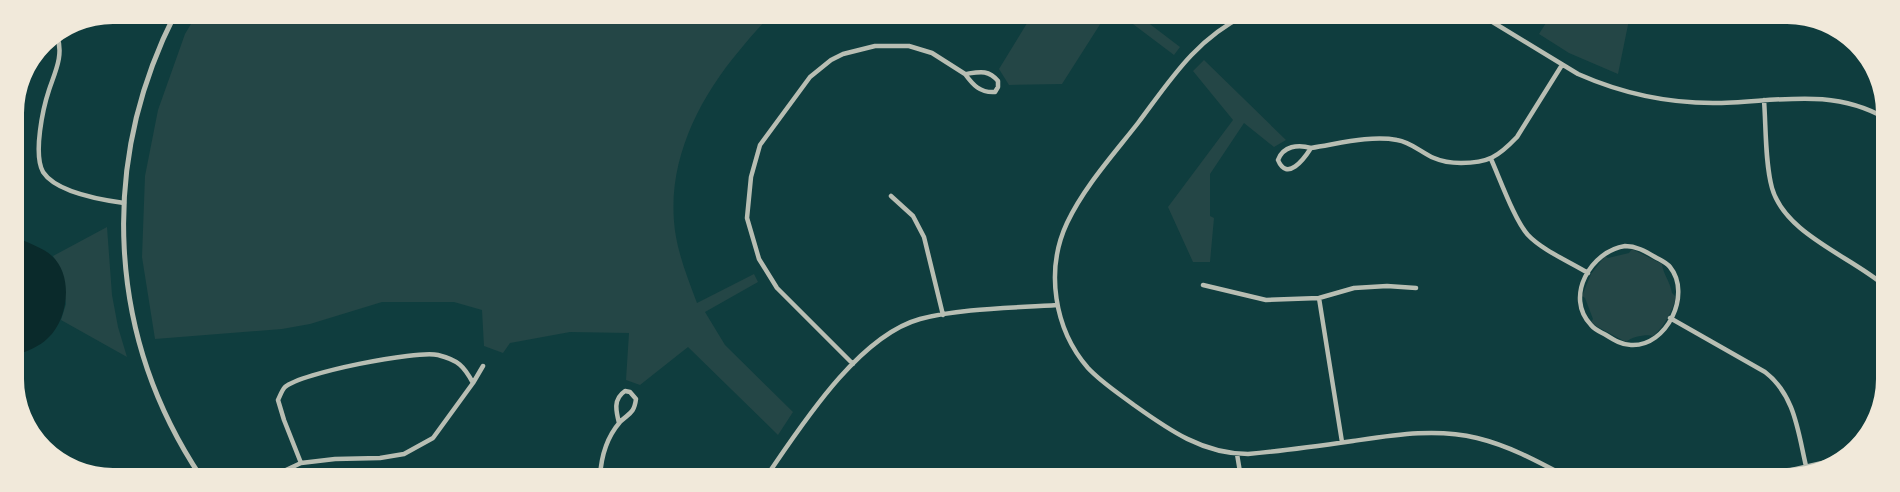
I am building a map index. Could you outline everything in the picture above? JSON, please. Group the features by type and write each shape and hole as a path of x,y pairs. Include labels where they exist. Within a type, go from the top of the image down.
{"street":[{"path":"170,24 152,63 141,97 129,152 124,203 124,258 128,290 139,340 154,387 181,445 195,468"},
{"path":"1230,24 1212,35 1187,58 1079,201 1061,237 1055,265 1057,305 1070,340 1078,354 1104,383 1170,430 1210,449 1237,454 1264,453 1416,433 1457,434 1512,448 1550,468"},
{"path":"1496,24 1562,65 1595,82 1652,98 1715,103 1821,98 1850,104 1876,115"},
{"path":"59,42 60,57 47,96 40,140 39,158 43,171 50,178 75,192 92,198 124,203"},
{"path":"853,364 777,288 759,259 747,218 751,177 760,145 810,77 843,54 875,46 909,46 932,53 965,74 972,84 982,90 995,92 998,87 998,81 990,74 978,71 965,74"},
{"path":"1311,148 1299,164 1292,169 1280,166 1278,160 1281,153 1299,145 1311,148 1384,138 1401,140 1433,158 1448,163 1479,163 1491,159 1516,137 1562,65"},
{"path":"1764,100 1771,185 1782,211 1801,229 1876,281"},
{"path":"1491,159 1526,233 1538,243 1588,273"},
{"path":"891,196 913,216 924,237 943,315"},
{"path":"1634,246 1666,264 1675,275 1679,298 1670,318 1662,331 1652,340 1631,345 1615,340 1589,323 1582,310 1581,287 1598,258 1612,249 1634,246"},
{"path":"1203,285 1266,300 1319,298 1354,288 1387,286 1416,288"},
{"path":"1319,298 1342,442"},
{"path":"774,468 789,443 837,381 866,351 891,331 919,319 943,315 1057,305"},
{"path":"1670,318 1765,372 1778,382 1788,398 1806,466"},
{"path":"301,463 278,400 284,388 299,379 386,358 427,354 439,356 464,367 473,383"},
{"path":"291,468 301,463 335,459 380,458 404,454 433,438 483,366"},
{"path":"601,468 607,444 619,423 633,412 636,399 630,392 625,391 620,394 615,406 619,423"},
{"path":"1237,454 1239,468"}],"shaded area":[{"path":"191,24 763,24 723,71 697,114 679,161 673,211 680,254 697,303 754,274 758,282 705,312 725,345 793,412 778,435 688,347 640,385 626,380 629,333 570,332 510,343 503,353 484,346 482,310 454,302 382,302 310,324 282,329 155,339 142,257 145,176 158,110 185,34"},
{"path":"1026,24 1100,24 1062,84 1009,85 999,69"},
{"path":"1133,24 1150,24 1180,47 1174,55"},
{"path":"1545,24 1628,24 1618,74 1569,53 1539,34"},
{"path":"1204,60 1286,140 1274,147 1244,123 1210,174 1210,216 1214,218 1210,262 1193,262 1168,207 1233,120 1193,71"},
{"path":"107,227 112,295 127,357 61,320 66,304 61,270 53,256"},
{"path":"24,241 52,256 59,265 66,286 64,309 55,330 41,344 24,352"},
{"path":"1632,249 1662,264 1672,293 1676,297 1667,318 1653,336 1639,336 1626,342 1591,322 1593,319 1585,298 1582,296 1591,274 1605,256 1608,258 1629,253"}]}
